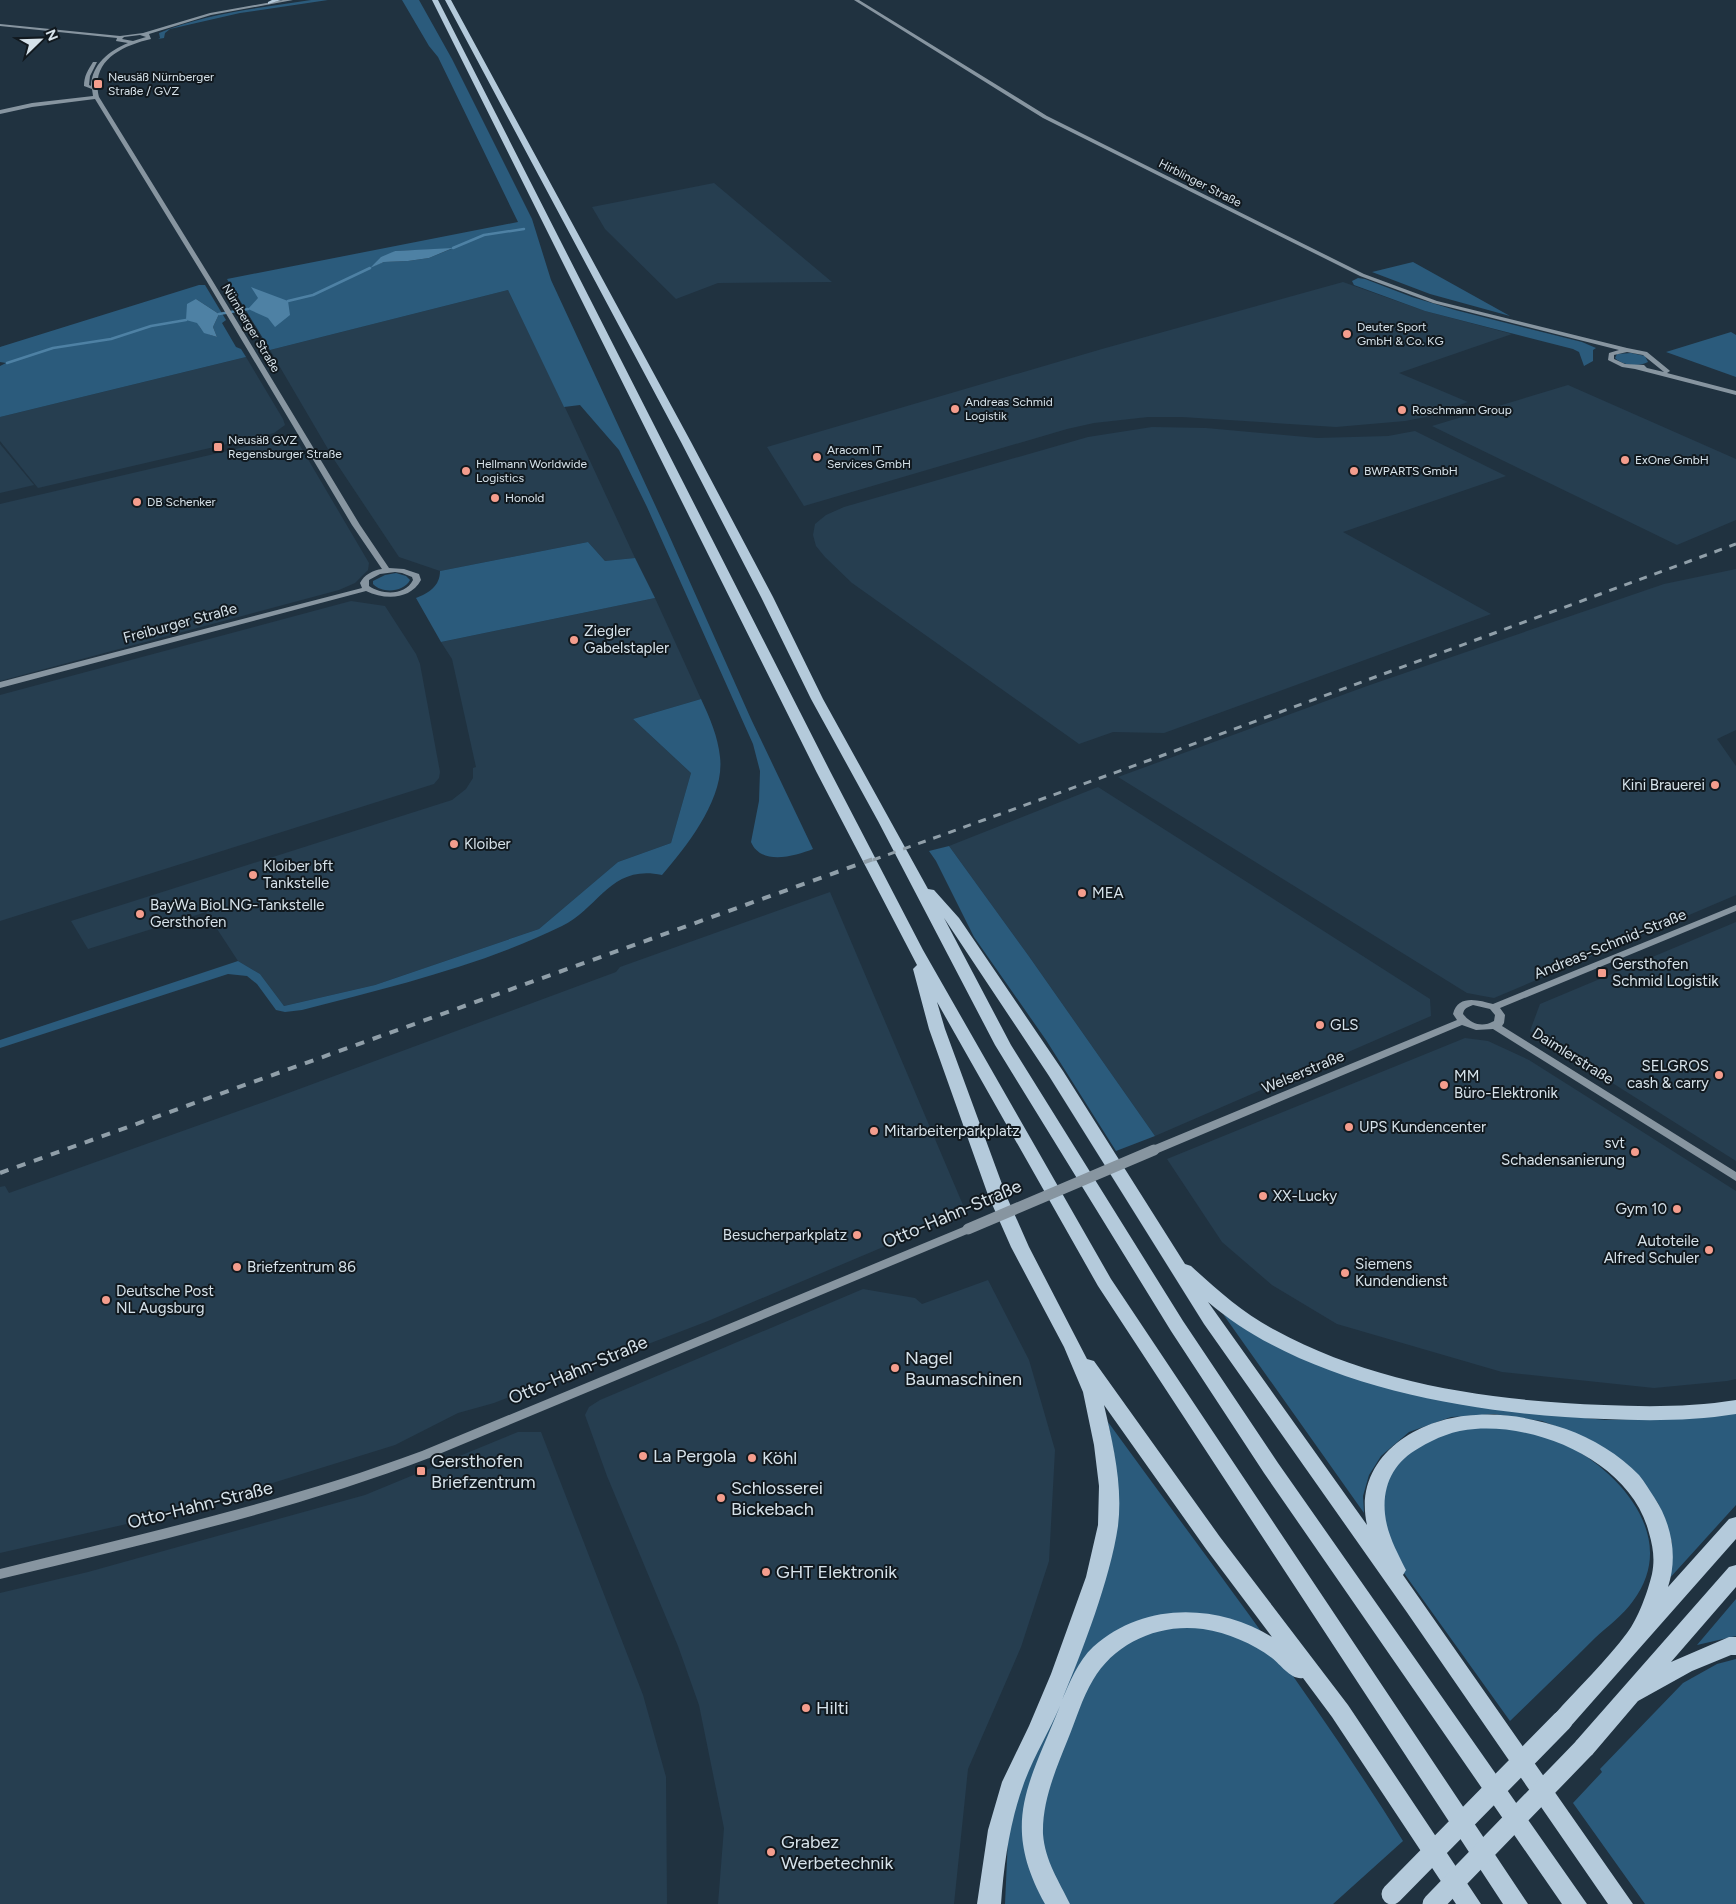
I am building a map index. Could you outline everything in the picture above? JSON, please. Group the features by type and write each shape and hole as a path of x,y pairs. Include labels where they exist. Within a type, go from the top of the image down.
{"highway":[{"path":"270,3 278,0"},
{"path":"435,0 727,584 916,950 1104,1282 1179,1398 1516,1904"},
{"path":"448,0 699,466 767,596 817,699 885,821 1003,1045 1177,1326 1271,1468 1575,1904"},
{"path":"914,876 954,921 1057,1075 1222,1336 1413,1605 1621,1904"},
{"path":"916,950 936,1029 997,1195 1020,1247 1073,1347 1092,1392 1104,1445 1109,1486 1108,1526 1096,1578 1062,1674 1013,1782 999,1830 989,1904"},
{"path":"1166,1250 1217,1301 1258,1330 1306,1353 1372,1376 1439,1394 1514,1407 1569,1412 1661,1414 1736,1408"},
{"path":"1073,1347 1213,1543 1340,1711 1470,1904"},
{"path":"1413,1605 1378,1530 1375,1499 1385,1467 1391,1457 1413,1439 1426,1432 1451,1424 1467,1422 1512,1422 1546,1430 1595,1452 1631,1481 1648,1505 1660,1533 1664,1551 1664,1564 1660,1579 1636,1638"},
{"path":"1387,1899 1562,1721 1736,1525"},
{"path":"1433,1904 1584,1748 1736,1573"},
{"path":"1058,1904 1048,1889 1036,1858 1032,1826 1038,1793 1082,1679 1099,1655 1122,1636 1151,1623 1178,1619 1210,1621 1244,1630 1272,1646 1291,1661 1340,1711"},
{"path":"1625,1699 1685,1665 1729,1646 1736,1646"}],"street":[{"path":"96,62 121,39 132,34 144,34 210,14 291,0"},
{"name":"Hirblinger Straße","path":"856,0 1045,117 1353,270 1435,302 1648,355 1662,369 1689,380"},
{"path":"0,25 133,42"},
{"path":"93,88 96,71 102,62 116,50 133,42 149,38 144,34"},
{"path":"96,62 102,62"},
{"name":"Nürnberger Straße","path":"96,62 87,75 87,86 93,88 96,97 214,287 356,525 386,570"},
{"path":"0,112 32,105 96,97"},
{"name":"Hirblinger Straße","path":"1558,332 1596,345 1611,354 1627,350"},
{"name":"Hirblinger Straße","path":"1611,354 1610,358 1616,363 1736,393"},
{"path":"1637,367 1649,366 1654,362"},
{"path":"386,570 411,573 418,580 416,584 405,591 388,594 374,593 366,589 364,584 366,579 386,570"},
{"name":"Freiburger Straße","path":"0,685 366,589"},
{"name":"Andreas-Schmid-Straße","path":"1494,1007 1736,908"},
{"path":"1480,1002 1494,1007 1501,1019 1495,1026 1478,1028 1463,1021 1458,1014 1458,1010 1463,1004 1480,1002"},
{"name":"Welserstraße","path":"1154,1150 1463,1021"},
{"name":"Daimlerstraße","path":"1495,1026 1736,1176"},
{"name":"Otto-Hahn-Straße","path":"0,1574 268,1508 359,1480 427,1454 1154,1150"}],"shaded area":[{"path":"311,0 328,0 240,13 170,29 165,33 164,38 158,39 160,38 159,33 177,26 215,16"},
{"path":"402,0 419,0 452,59 532,219 551,280 668,533 751,719 813,849 788,856 770,857 762,854 751,842 759,801 760,771 753,744 647,507 619,450 580,405 564,407 508,290 270,350 227,279 518,222 438,57 429,46","holes":["451,249 429,258 384,262 371,267 395,251"]},
{"path":"714,183 832,282 718,283 676,299 605,229 592,207"},
{"path":"453,248 429,258 384,262 370,268 381,257 395,251"},
{"path":"1413,262 1510,316 1430,294 1372,272"},
{"path":"1358,278 1455,310 1582,342 1596,348 1593,350 1593,361 1584,366 1579,352 1573,349 1425,311 1354,285 1352,281"},
{"path":"1343,282 1425,311 1512,334 1399,373 1468,402 1426,417 1405,421 1336,427 1182,417 1148,417 1094,423 1067,429 804,506 767,447 1102,349"},
{"path":"199,285 205,285 226,320 222,323 236,347 241,349 246,357 0,417 0,366 6,363 0,362 0,347","holes":["196,299 219,314 213,327 217,337 204,331 198,324"]},
{"path":"251,287 288,301 290,315 275,327 268,318 248,309 258,298"},
{"path":"508,290 635,558 605,561 588,542 440,571 399,557 335,461 270,350"},
{"path":"196,299 219,314 213,327 217,337 204,333 197,323 186,320 187,304"},
{"path":"1731,332 1736,335 1736,377 1666,352"},
{"path":"1631,353 1645,356 1648,362 1640,365 1631,365 1622,363 1615,358 1617,354"},
{"path":"246,357 283,419 285,425 274,433 38,488 0,441 0,417"},
{"path":"1568,385 1736,459 1736,520 1677,545 1432,426"},
{"path":"1152,427 1206,428 1317,438 1388,436 1415,431 1506,476 1343,532 1491,614 1164,733 1113,732 1079,744 852,583 816,546 813,535 815,524 826,515 844,507 1088,437"},
{"path":"288,439 299,444 369,563 368,570 355,583 339,590 0,681 0,504 274,440"},
{"path":"0,444 34,485 0,493"},
{"path":"588,542 605,561 635,558 655,598 441,642 416,598 425,594 436,585 440,571"},
{"path":"1736,569 1736,730 1717,739 1736,766 1736,895 1494,998 1467,993 1118,777 1367,686 1664,584"},
{"path":"396,573 406,576 410,580 403,587 387,590 373,584 373,581 385,575"},
{"path":"655,598 701,699 633,719 691,773 671,843 618,862 539,929 375,985 284,1006 260,974 238,961 206,912 88,949 71,921 452,800 466,789 473,778 473,768 476,767 452,659 441,642"},
{"path":"351,601 385,606 416,654 420,664 440,772 439,778 434,784 0,921 0,695"},
{"path":"701,699 717,742 720,757 720,773 717,789 693,836 662,875 645,873 618,881 575,918 562,926 499,953 467,964 401,984 302,1010 285,1012 276,1010 257,984 247,976 228,974 0,1048 0,1040 238,961 260,974 284,1006 375,985 539,929 618,862 671,843 691,773 633,719"},
{"path":"1098,787 1430,999 1431,1016 1155,1136 949,846"},
{"path":"949,846 1155,1136 1116,1151 1046,1040 974,937 936,861 929,851"},
{"path":"830,892 966,1212 708,1321 494,1403 458,1413 395,1445 179,1512 0,1553 0,1187 5,1186 9,1193 264,1102 616,972 620,967"},
{"path":"1736,922 1736,1161 1530,1031 1540,1004"},
{"path":"1465,1038 1488,1041 1529,1060 1736,1191 1736,1379 1654,1388 1502,1372 1337,1324 1272,1285 1222,1242 1167,1159"},
{"path":"988,1280 1029,1360 1055,1450 1049,1561 1021,1647 968,1769 954,1904 718,1904 724,1828 699,1705 678,1646 607,1476 585,1415 589,1407 600,1400 863,1289 915,1298 922,1304"},
{"path":"1223,1314 1263,1339 1318,1364 1501,1410 1606,1420 1691,1418 1736,1413 1736,1505 1668,1580 1672,1542 1658,1503 1630,1468 1589,1439 1542,1421 1494,1414 1451,1417 1409,1432 1381,1456 1369,1475 1363,1496 1364,1513"},
{"path":"1108,1422 1296,1681 1369,1787 1403,1841 1333,1904 1005,1904 1008,1838 1020,1788 1076,1649 1115,1459"},
{"path":"1480,1425 1514,1429 1548,1437 1569,1446 1589,1458 1625,1492 1638,1511 1647,1533 1650,1555 1646,1578 1629,1606 1510,1721 1383,1542 1384,1474 1407,1449 1440,1432"},
{"path":"518,1432 541,1432 643,1695 666,1777 667,1904 0,1904 0,1593 88,1572 365,1495"},
{"path":"1736,1599 1736,1636 1697,1645"},
{"path":"1736,1659 1736,1904 1645,1904 1573,1803 1602,1772 1600,1769 1683,1683 1717,1664"}],"waterway":[{"path":"453,248 484,235 524,229"},
{"path":"288,301 313,295 370,268"},
{"path":"219,314 248,309"},
{"path":"7,363 53,348 111,339 151,326 186,320"}],"railway":[{"path":"873,860 1736,544"},
{"path":"0,1173 876,858"}],"place":[{"name":"Neusäß Nürnberger Straße / GVZ","path":"98,84"},
{"name":"Deuter Sport GmbH & Co. KG","path":"1347,334"},
{"name":"Andreas Schmid Logistik","path":"955,409"},
{"name":"Roschmann Group","path":"1402,410"},
{"name":"Neusäß GVZ Regensburger Straße","path":"218,447"},
{"name":"Aracom IT Services GmbH","path":"817,457"},
{"name":"ExOne GmbH","path":"1625,460"},
{"name":"Hellmann Worldwide Logistics","path":"466,471"},
{"name":"BWPARTS GmbH","path":"1354,471"},
{"name":"Honold","path":"495,498"},
{"name":"DB Schenker","path":"137,502"},
{"name":"Ziegler Gabelstapler","path":"574,640"},
{"name":"Kini Brauerei","path":"1715,785"},
{"name":"Kloiber","path":"454,844"},
{"name":"Kloiber bft Tankstelle","path":"253,875"},
{"name":"MEA","path":"1082,893"},
{"name":"BayWa BioLNG-Tankstelle Gersthofen","path":"140,914"},
{"name":"Gersthofen Schmid Logistik","path":"1602,973"},
{"name":"GLS","path":"1320,1025"},
{"name":"SELGROS cash & carry","path":"1719,1075"},
{"name":"MM Büro-Elektronik","path":"1444,1085"},
{"name":"UPS Kundencenter","path":"1349,1127"},
{"name":"Mitarbeiterparkplatz","path":"874,1131"},
{"name":"svt Schadensanierung","path":"1635,1152"},
{"name":"XX-Lucky","path":"1263,1196"},
{"name":"Gym 10","path":"1677,1209"},
{"name":"Besucherparkplatz","path":"857,1235"},
{"name":"Autoteile Alfred Schuler","path":"1709,1250"},
{"name":"Briefzentrum 86","path":"237,1267"},
{"name":"Siemens Kundendienst","path":"1345,1273"},
{"name":"Deutsche Post NL Augsburg","path":"106,1300"},
{"name":"Nagel Baumaschinen","path":"895,1368"},
{"name":"La Pergola","path":"643,1456"},
{"name":"Köhl","path":"752,1458"},
{"name":"Gersthofen Briefzentrum","path":"421,1471"},
{"name":"Schlosserei Bickebach","path":"721,1498"},
{"name":"GHT Elektronik","path":"766,1572"},
{"name":"Hilti","path":"806,1708"},
{"name":"Grabez Werbetechnik","path":"771,1852"}]}
